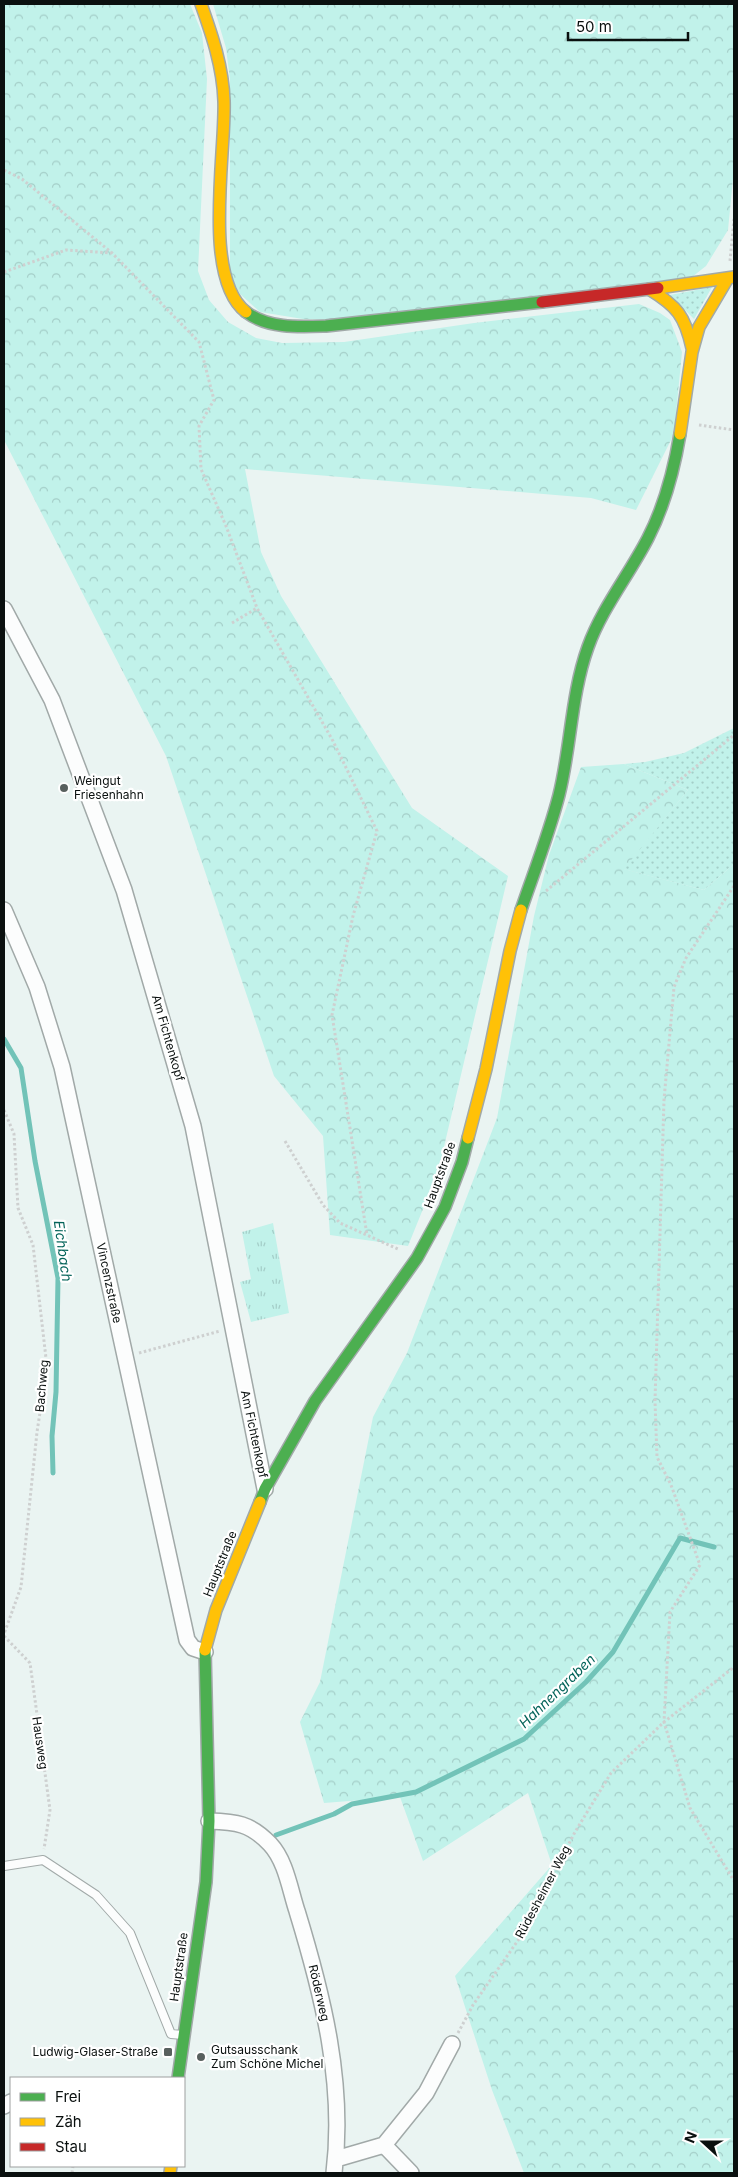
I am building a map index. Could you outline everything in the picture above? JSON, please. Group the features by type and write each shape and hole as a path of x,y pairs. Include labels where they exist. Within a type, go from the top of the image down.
{"street":[{"path":"201,4 218,60 224,100 221,255 226,283 236,304 246,313 260,320 295,326 339,326 649,289 731,277"},
{"path":"692,352 699,327 708,308 731,277"},
{"path":"649,289 674,305 680,313 687,324 692,352"},
{"name":"Hauptstraße","path":"178,2077 206,1882 209,1821 205,1652 216,1610 265,1489 315,1401 416,1258 445,1207 462,1162 474,1117 486,1069 510,950 520,913 559,795 578,686 587,649 596,626 648,538 666,498 683,423 692,352"},
{"name":"Am Fichtenkopf","path":"4,609 52,700 124,890 193,1126 265,1489"},
{"name":"Vincenzstraße","path":"4,910 38,987 62,1068 187,1640 193,1648 205,1652"},
{"name":"Röderweg","path":"209,1821 234,1822 246,1825 256,1831 272,1846 284,1869 316,1973 328,2028 336,2092 335,2166 384,2145"},
{"path":"412,2173 384,2145 426,2093 452,2044"}],"lane":[{"path":"4,1866 43,1860 96,1895 130,1933 171,2034 184,2035"}],"path":[{"path":"4,170 22,179 112,253 199,342 214,400 199,426 201,469 226,526 257,608 333,741 377,831 353,916 332,1015 367,1234"},
{"path":"731,277 734,220"},
{"path":"4,272 66,250 112,253"},
{"path":"683,423 734,430"},
{"path":"232,623 257,608"},
{"path":"542,894 734,735"},
{"path":"734,886 686,958 674,987 664,1100 655,1401 658,1457 671,1485 700,1565 670,1612 664,1722 690,1808 734,1881"},
{"name":"Bachweg","path":"4,1110 14,1134 18,1208 33,1245 47,1367 36,1442 21,1587 4,1635"},
{"path":"285,1141 323,1205 340,1222 416,1258"},
{"path":"124,1358 233,1328"},
{"name":"Hausweg","path":"4,1635 30,1663 50,1810 43,1860"},
{"name":"Rüdesheimer Weg","path":"452,2044 473,2005 521,1936 575,1832 611,1773 664,1722 734,1667"}],"green space":[{"path":"4,4 190,4 202,33 207,79 198,271 209,300 228,322 256,338 282,343 344,342 474,323 639,304 660,313 670,320 682,352 674,434 636,510 591,498 245,469 261,552 281,596 412,808 508,876 438,1172 408,1246 330,1235 323,1136 274,1076 166,756 4,440"},
{"path":"213,4 734,4 734,169 728,230 706,266 692,277 342,320 303,319 260,312 240,294 230,276 230,80 226,48"},
{"path":"712,287 694,319 670,295"},
{"path":"734,728 734,864 704,890 623,869 688,790 624,764 645,762 684,753"},
{"path":"624,764 688,790 624,869 704,890 734,864 734,2173 524,2173 492,2090 455,1976 552,1865 528,1793 423,1861 400,1797 324,1803 300,1722 320,1682 373,1417 407,1353 497,1118 534,916 549,855 581,767"},
{"path":"273,1223 289,1313 251,1322 240,1282 251,1279 242,1232"}],"waterway":[{"name":"Eichbach","path":"4,1039 21,1068 35,1161 58,1278 56,1392 52,1436 53,1473"},
{"name":"Hahnengraben","path":"276,1835 334,1814 352,1804 416,1792 524,1739 586,1682 613,1652 680,1538 714,1547"}],"traffic: fast":[{"path":"246,312 264,322 284,326 326,326 542,302"},
{"path":"521,910 559,795 578,683 588,647 608,605 641,552 654,526 668,487 680,434"},
{"path":"260,1502 265,1489 315,1401 417,1258 445,1207 462,1162 468,1138"},
{"path":"178,2077 206,1882 209,1821 205,1650"}],"traffic: slow":[{"path":"201,4 222,76 224,124 219,213 220,244 224,272 233,295 246,312"},
{"path":"658,288 734,277"},
{"path":"680,434 692,352 699,327 728,278"},
{"path":"649,289 667,301 678,313 683,320 692,348"},
{"path":"468,1138 486,1069 510,951 521,910"},
{"path":"205,1650 216,1610 260,1502"},
{"path":"170,2173 171,2167"}],"traffic: jam":[{"path":"542,302 658,288"}],"place":[{"name":"Weingut Friesenhahn","path":"64,788"},
{"name":"Ludwig-Glaser-Straße","path":"168,2052"},
{"name":"Gutsausschank Zum Schöne Michel","path":"201,2057"}]}
